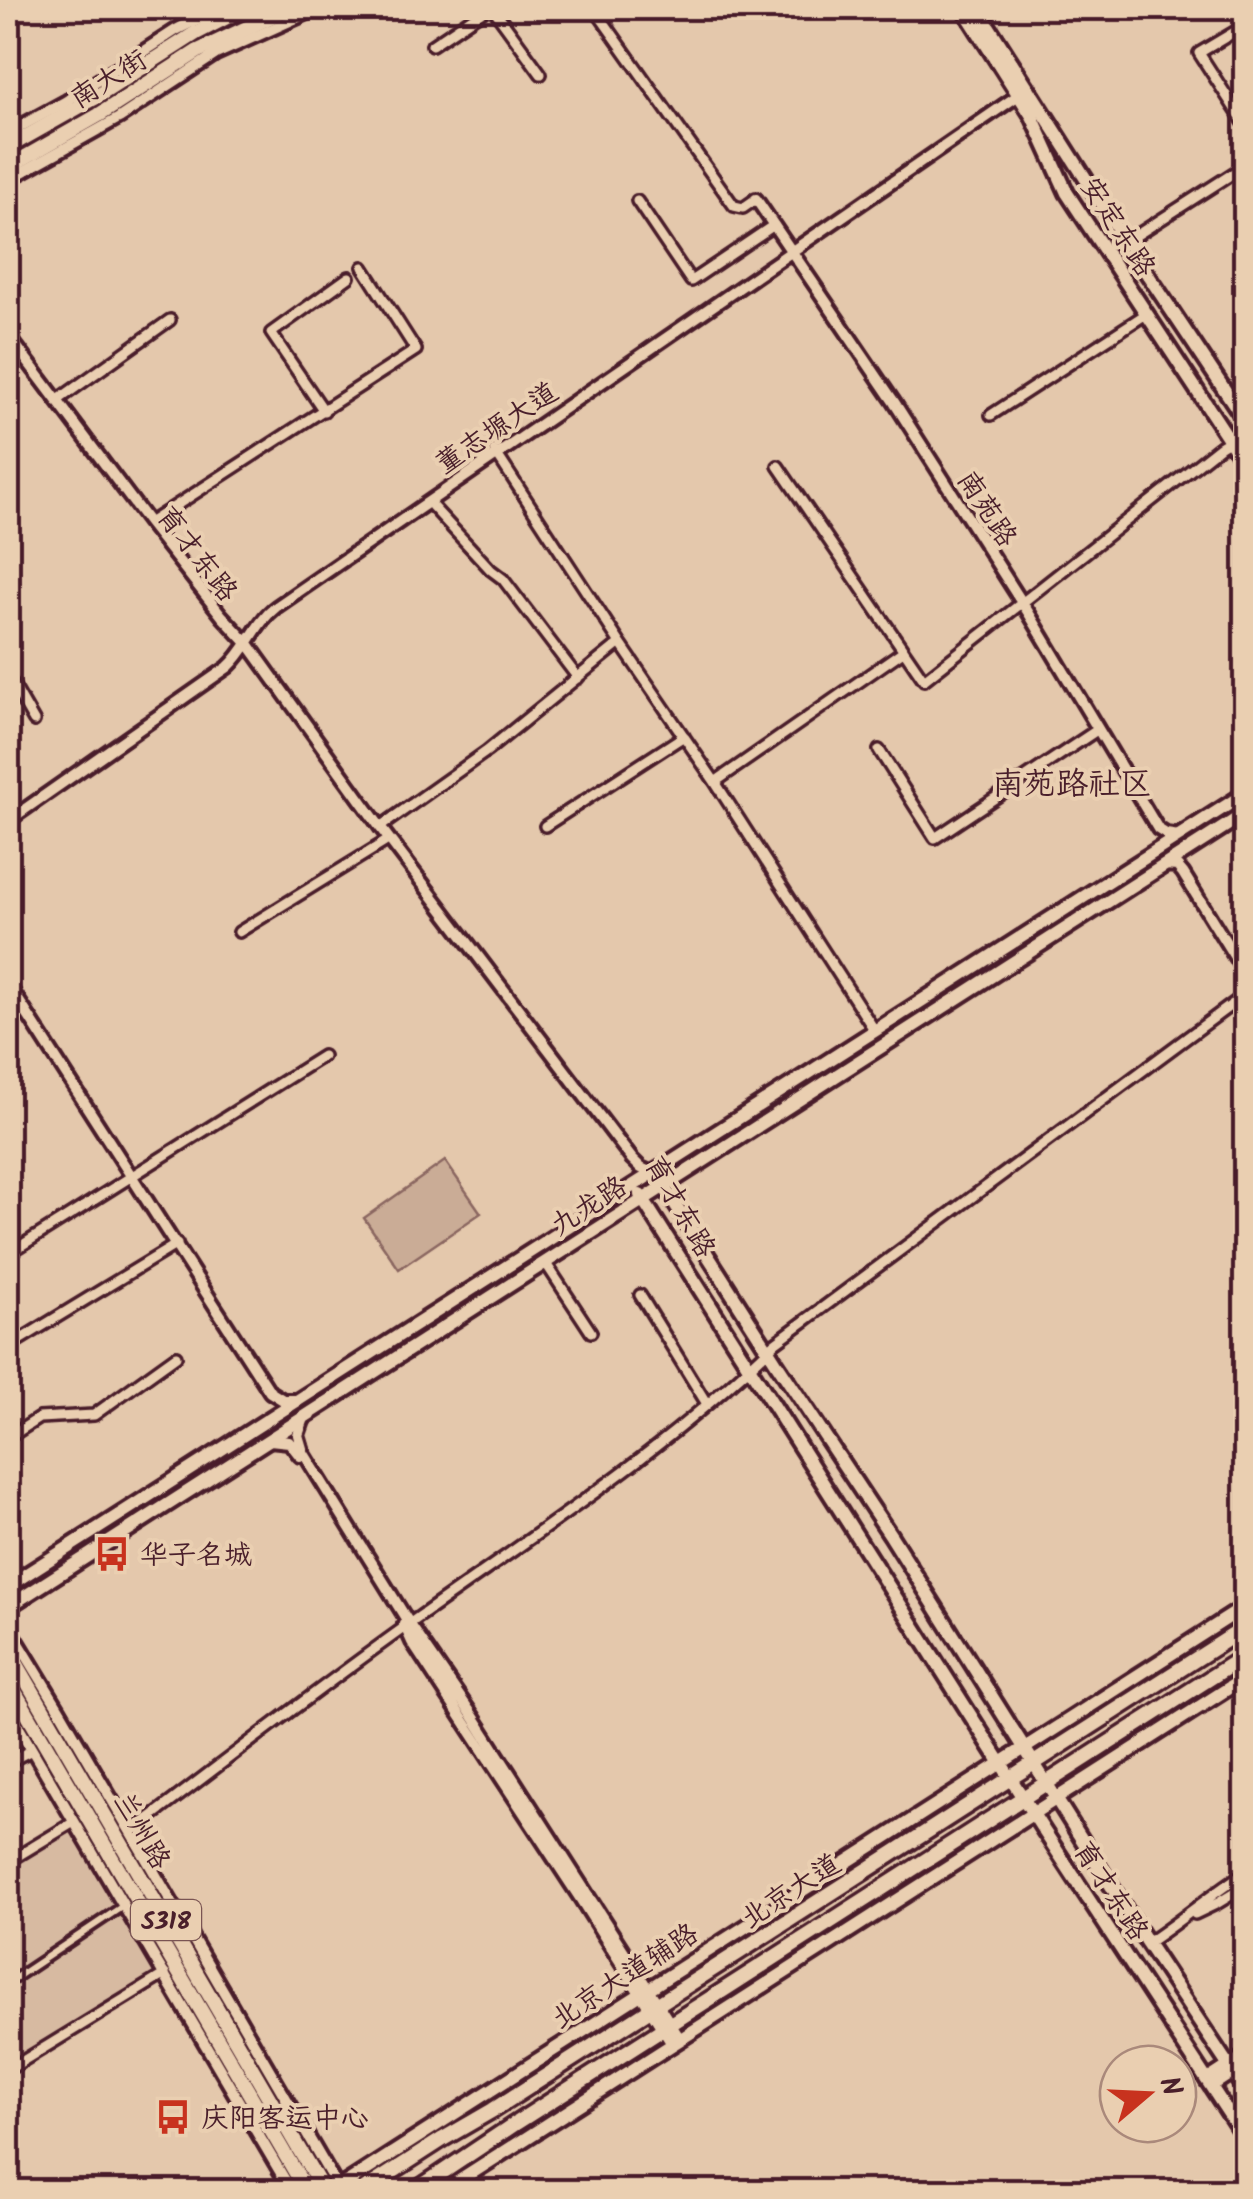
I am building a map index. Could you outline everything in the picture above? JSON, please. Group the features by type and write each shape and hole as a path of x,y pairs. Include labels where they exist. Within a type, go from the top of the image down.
{"main road":[{"name":"南大街","path":"8,147 244,8"},
{"name":"南大街","path":"8,166 99,115 261,13 289,8"},
{"name":"安定东路","path":"962,8 1022,89 1246,422"},
{"name":"安定东路","path":"976,8 1022,89 1066,193 1246,464"},
{"name":"九龙路","path":"8,1586 1246,794"},
{"name":"九龙路","path":"8,1607 1246,813"},
{"name":"育才东路","path":"652,1174 664,1186 891,1536 1147,1943 1246,2092"},
{"name":"育才东路","path":"636,1184 1032,1813 1246,2140"},
{"name":"北京大道辅路","path":"334,2190 1246,1606"},
{"name":"北京大道","path":"361,2192 1246,1628"},
{"name":"兰州路","path":"8,1649 334,2190"},
{"name":"北京大道","path":"413,2192 1246,1655"},
{"path":"442,2192 1246,1676"},
{"name":"兰州路","path":"8,1680 307,2192"}],"street":[{"path":"8,133 219,8"},
{"path":"8,180 119,118 216,54 319,8"},
{"path":"432,45 490,8 541,74"},
{"path":"594,8 734,206 743,208 754,200"},
{"path":"1246,25 1199,53 1246,126"},
{"name":"董志塬大道","path":"8,818 222,672 235,661 266,614 1022,89"},
{"path":"1126,242 1246,165"},
{"name":"南苑路","path":"754,200 1020,603 1158,836 1155,851"},
{"path":"637,202 691,280 772,226"},
{"path":"149,524 416,350 362,267"},
{"path":"324,410 271,332 349,277"},
{"path":"992,416 1146,314"},
{"path":"58,400 170,320"},
{"name":"育才东路","path":"8,335 632,1160 652,1174"},
{"name":"育才东路","path":"8,344 218,620 244,644 385,842 628,1162 636,1184"},
{"path":"778,466 924,680 1246,430"},
{"path":"495,452 875,1030"},
{"path":"432,506 503,579 578,678"},
{"path":"380,827 487,752 620,643"},
{"path":"715,782 903,652"},
{"path":"8,676 34,721"},
{"path":"879,750 935,838 1096,731"},
{"name":"南苑路","path":"1096,731 1158,829 1180,836"},
{"path":"545,826 684,736"},
{"path":"239,932 385,842"},
{"path":"1188,850 1187,871 1246,967"},
{"path":"1164,866 1177,866 1184,873 1246,975"},
{"path":"8,988 270,1392 283,1400 299,1400"},
{"path":"131,1832 408,1625 636,1464 768,1350 1246,994"},
{"path":"8,1021 23,1011"},
{"path":"8,1254 322,1056"},
{"path":"8,1347 175,1245"},
{"path":"175,1245 267,1394 270,1407 262,1424"},
{"path":"545,1262 591,1332"},
{"path":"640,1295 707,1404"},
{"path":"8,1438 38,1418 94,1414 176,1356"},
{"path":"306,1415 298,1434 303,1452 408,1625"},
{"path":"268,1440 283,1439 294,1447 676,2042"},
{"path":"8,1625 131,1832 334,2190"},
{"path":"8,1709 292,2192"},
{"path":"8,1762 32,1750"},
{"path":"8,1862 74,1822"},
{"path":"1184,1919 1246,1872"},
{"path":"1147,1943 1246,1886"},
{"path":"8,1983 124,1904"},
{"path":"8,2070 165,1974"},
{"path":"1208,2083 1246,2054"},
{"path":"1230,2069 1246,2064"}],"shaded area":[{"path":"445,1161 481,1213 399,1269 364,1218"},
{"path":"71,1828 157,1975 8,2066 8,1865"}],"place":[{"name":"华子名城","path":"112,1554"},
{"name":"庆阳客运中心","path":"173,2117"}],"district":[{"name":"南苑路社区","path":"1072,783"}]}
